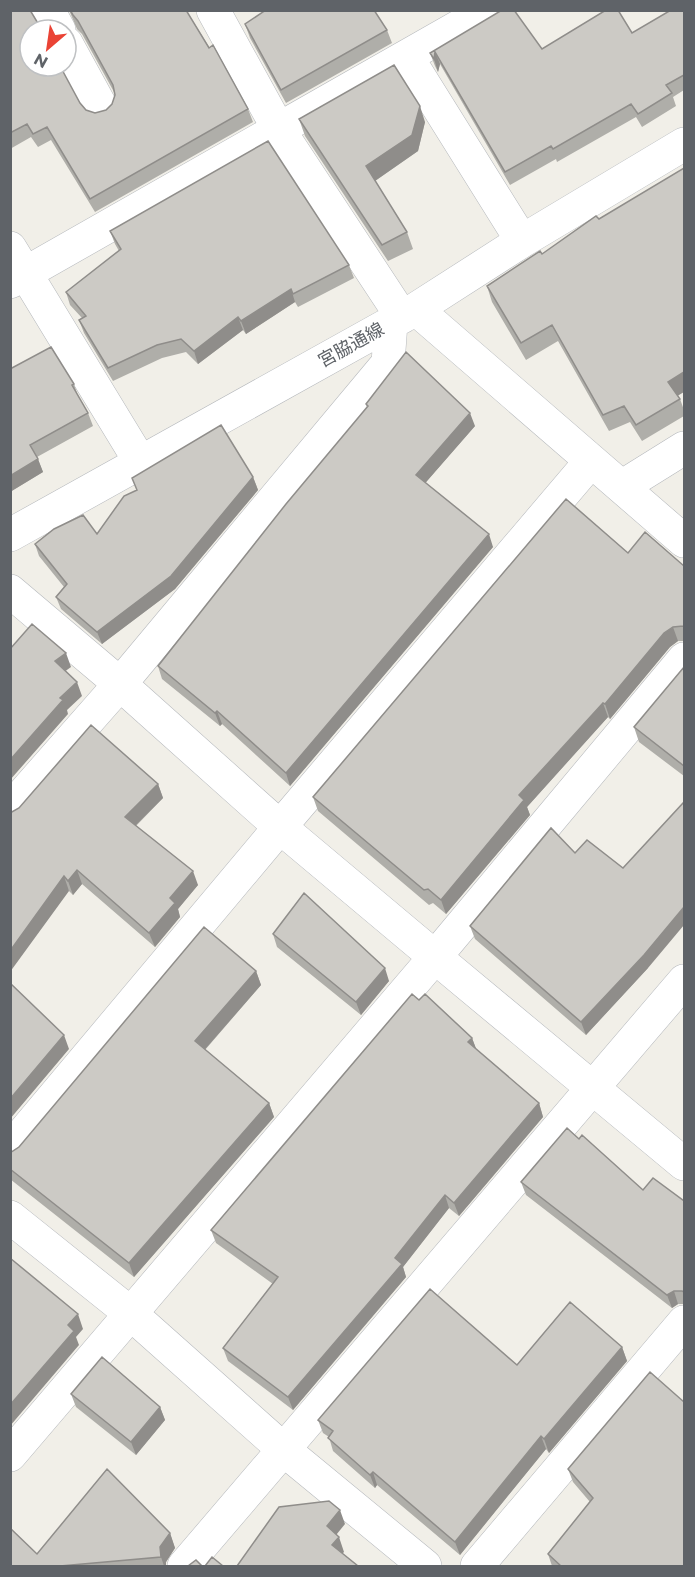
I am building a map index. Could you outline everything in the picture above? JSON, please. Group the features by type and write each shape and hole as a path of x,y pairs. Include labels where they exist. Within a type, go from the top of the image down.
{"street":[{"path":"213,10 279,130 403,316 623,486 684,541"},
{"path":"141,463 16,268 279,130 488,10"},
{"path":"407,57 522,242"},
{"path":"78,65 101,107"},
{"name":"宮脇通線","path":"10,535 403,316 684,144"},
{"path":"10,809 120,684 388,363 403,316"},
{"path":"623,486 684,447"},
{"path":"10,1149 591,461"},
{"path":"10,591 120,684 280,827 684,1164"},
{"path":"10,1455 435,957 684,659"},
{"path":"184,1566 684,981"},
{"path":"10,1217 130,1312 284,1450 425,1566"},
{"path":"477,1566 684,1322"}],"building":[{"path":"10,10 30,10 35,18 18,18 18,78 66,78 80,103 86,110 95,113 106,110 112,104 115,95 113,85 78,18 70,10 186,10 209,48 213,45 248,109 90,199 47,127 33,134 27,124 10,133"},
{"path":"266,10 374,10 387,30 281,90 245,24"},
{"path":"502,10 514,10 542,49 606,10 618,10 632,33 671,10 684,10 684,75 666,85 672,93 638,114 631,104 553,149 551,146 505,172 435,52 434,59 430,53"},
{"path":"394,65 420,106 412,135 366,166 407,232 382,245 299,119"},
{"path":"268,141 349,265 293,294 291,289 241,321 238,317 194,351 181,339 157,345 108,368 79,320 86,316 66,292 121,249 110,231"},
{"path":"684,168 684,372 668,382 680,399 636,425 624,406 603,415 552,325 521,343 487,286 540,251 542,254 596,216 599,219"},
{"path":"51,347 74,384 72,385 88,413 30,445 38,459 10,476 10,369"},
{"path":"406,352 470,413 416,475 489,534 286,773 217,711 215,713 158,666 286,504 368,406 366,404"},
{"path":"221,425 253,477 171,576 97,632 56,597 67,584 35,544 54,529 83,515 97,534 124,496 137,490 132,478"},
{"path":"566,499 628,553 645,532 684,566 684,627 673,627 664,633 605,704 603,703 519,795 524,800 441,900 428,889 424,890 313,797"},
{"path":"32,624 66,653 55,661 77,682 60,698 63,700 10,760 10,649"},
{"path":"684,667 684,766 634,727"},
{"path":"91,725 158,784 125,817 193,871 170,898 175,903 149,933 77,870 68,881 64,876 10,951 10,813 19,808"},
{"path":"684,802 684,907 644,955 581,1022 470,926 551,828 575,853 587,840 623,868"},
{"path":"304,893 385,968 356,1002 273,934"},
{"path":"204,927 256,971 195,1041 269,1103 129,1263 10,1169 10,1153 19,1147"},
{"path":"10,983 64,1035 10,1099"},
{"path":"412,994 419,1000 425,994 472,1038 468,1042 539,1103 454,1203 445,1195 395,1258 402,1264 288,1397 223,1348 278,1277 211,1230"},
{"path":"567,1128 579,1139 582,1135 643,1190 653,1178 684,1201 684,1292 674,1291 667,1295 521,1182"},
{"path":"10,1258 78,1314 68,1325 74,1331 10,1405"},
{"path":"430,1289 517,1365 570,1302 622,1347 544,1439 541,1436 455,1542 373,1472 370,1475 328,1438 333,1431 318,1420"},
{"path":"102,1357 160,1407 131,1442 71,1394"},
{"path":"650,1372 684,1402 684,1566 561,1566 548,1554 593,1498 568,1469"},
{"path":"107,1469 170,1533 160,1547 161,1557 60,1566 10,1566 10,1528 37,1554"},
{"path":"329,1501 340,1510 327,1526 339,1537 332,1545 358,1566 237,1566 279,1507"},
{"path":"212,1557 223,1566 205,1566"},
{"path":"196,1560 202,1566 188,1566"}]}
